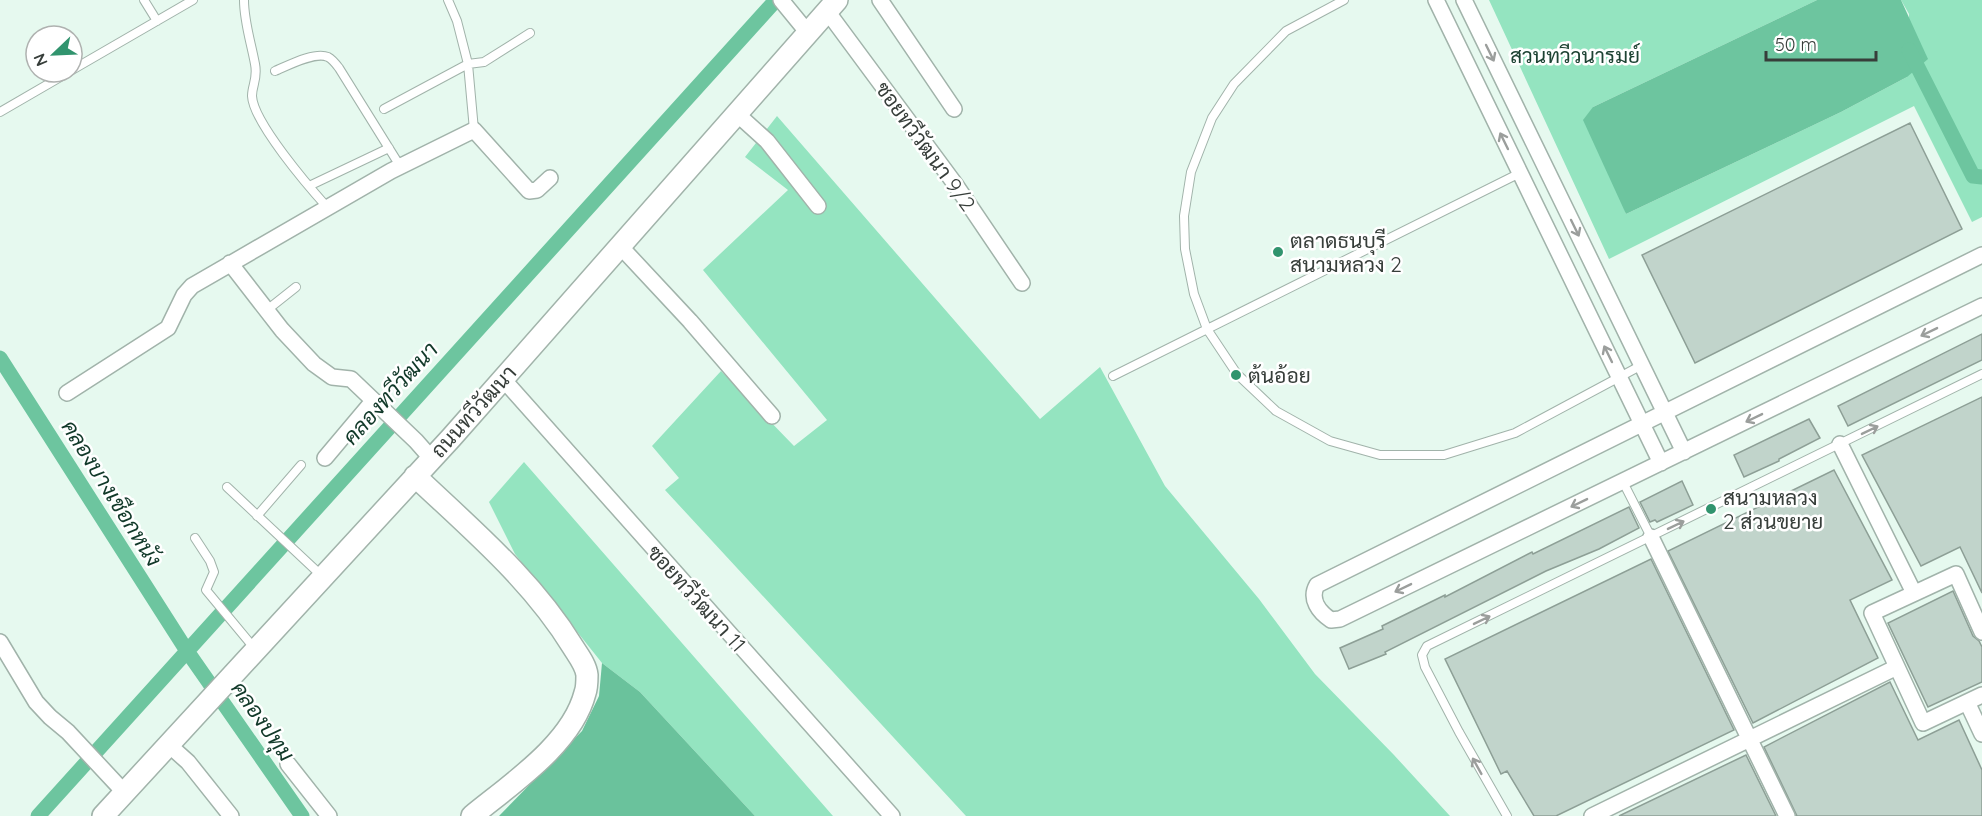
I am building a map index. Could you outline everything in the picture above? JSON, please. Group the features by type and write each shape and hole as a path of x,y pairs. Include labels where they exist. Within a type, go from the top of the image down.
{"main road":[{"name":"ถนนทวีวัฒนา","path":"103,816 451,438 832,6"},
{"path":"416,476 520,576 560,626 583,662 587,674 585,693 564,735 539,761 472,816"}],"street":[{"path":"880,0 954,109"},
{"path":"1436,0 1661,464"},
{"path":"1464,0 1684,452"},
{"path":"786,6 808,33"},
{"name":"ซอยทวีวัฒนา 9/2","path":"832,6 1022,283"},
{"path":"736,113 773,149 818,206"},
{"path":"67,393 168,328 184,295 192,286 400,166 474,130 529,191 537,190 550,178"},
{"path":"620,246 690,321 772,416"},
{"path":"1982,255 1317,585 1314,600 1323,615 1330,620 1340,618 1982,306"},
{"path":"230,263 282,330 314,364 332,378 351,379 431,458"},
{"name":"ซอยทวีวัฒนา 11","path":"503,379 892,816"},
{"path":"325,458 374,402"},
{"path":"1840,444 1914,594"},
{"path":"1651,537 1787,816"},
{"path":"1981,627 1956,574 1872,613 1923,723 1982,696"},
{"path":"0,642 36,702 68,732 124,792"},
{"path":"1592,816 1897,667"},
{"path":"1967,702 1982,734"},
{"path":"169,744 188,762 231,816"},
{"path":"288,764 329,816"}],"lane":[{"path":"144,0 157,21"},
{"path":"84,63 193,0"},
{"path":"244,0 244,17 251,39 256,70 257,79 252,95 257,112 294,168 327,207"},
{"path":"447,0 457,21 468,64 474,130"},
{"path":"1344,0 1286,31 1234,84 1212,117 1191,172 1184,216 1185,249 1194,294 1208,329 1237,374 1276,411 1330,441 1380,454 1444,455 1515,433 1642,365"},
{"path":"384,109 468,64 484,62 530,33"},
{"path":"275,71 307,58 321,56 329,58 339,68 400,166"},
{"path":"0,112 48,84"},
{"path":"309,186 389,148"},
{"path":"1113,376 1520,173"},
{"path":"267,310 296,287"},
{"path":"1507,816 1425,667 1422,655 1427,646 1982,374"},
{"path":"257,516 301,465"},
{"path":"1623,482 1651,537"},
{"path":"227,488 323,577"},
{"path":"195,538 210,561 214,572 206,590 256,650"}],"green space":[{"name":"สวนทวีวนารมย์","path":"1489,0 1817,0 1593,107 1626,214 1841,112 1907,77 1909,14 1901,0 1982,0 1982,217 1972,222 1914,106 1609,259"},
{"path":"777,116 1040,419 1100,367 1165,486 1259,599 1315,674 1450,816 966,816 665,490 679,478 652,446 721,371 794,446 827,420 703,270 788,190 745,157"},
{"path":"524,462 833,816 755,816 640,692 602,663 515,554 489,502"}],"shaded area":[{"path":"1817,0 1901,0 1928,59 1907,77 1841,112 1626,214 1583,120 1593,107"},
{"path":"602,663 640,692 755,816 499,816 582,731 599,696"}],"building":[{"path":"1910,123 1962,229 1695,363 1642,255"},
{"path":"1982,334 1982,360 1848,426 1838,406"},
{"path":"1982,397 1982,593 1960,547 1921,566 1862,455"},
{"path":"1809,419 1820,438 1744,477 1734,455"},
{"path":"1834,470 1892,580 1850,600 1878,658 1753,723 1668,551"},
{"path":"1682,481 1693,505 1657,522 1655,520 1650,522 1640,502"},
{"path":"1629,507 1639,528 1599,549 1546,571 1385,652 1386,654 1349,669 1340,648 1383,629 1382,626 1445,595 1445,597 1532,552 1533,554"},
{"path":"1651,559 1734,730 1556,816 1534,816 1507,771 1501,774 1445,659"},
{"path":"1953,591 1973,636 1982,647 1982,682 1928,707 1888,623"},
{"path":"1890,682 1918,740 1959,720 1982,770 1982,816 1797,816 1764,747"},
{"path":"1746,755 1776,816 1619,816"}],"waterway":[{"name":"คลองทวีวัฒนา","path":"38,816 776,0"},
{"path":"1909,50 1973,176 1982,177"},
{"name":"คลองบางเชือกหนัง","path":"0,358 187,651 302,816"}],"place":[{"name":"ตลาดธนบุรี สนามหลวง 2","path":"1278,252"},
{"name":"ต้นอ้อย","path":"1236,375"},
{"name":"สนามหลวง 2 ส่วนขยาย","path":"1711,509"}],"water label":[{"name":"คลองปทุม","path":"263,721"}]}
